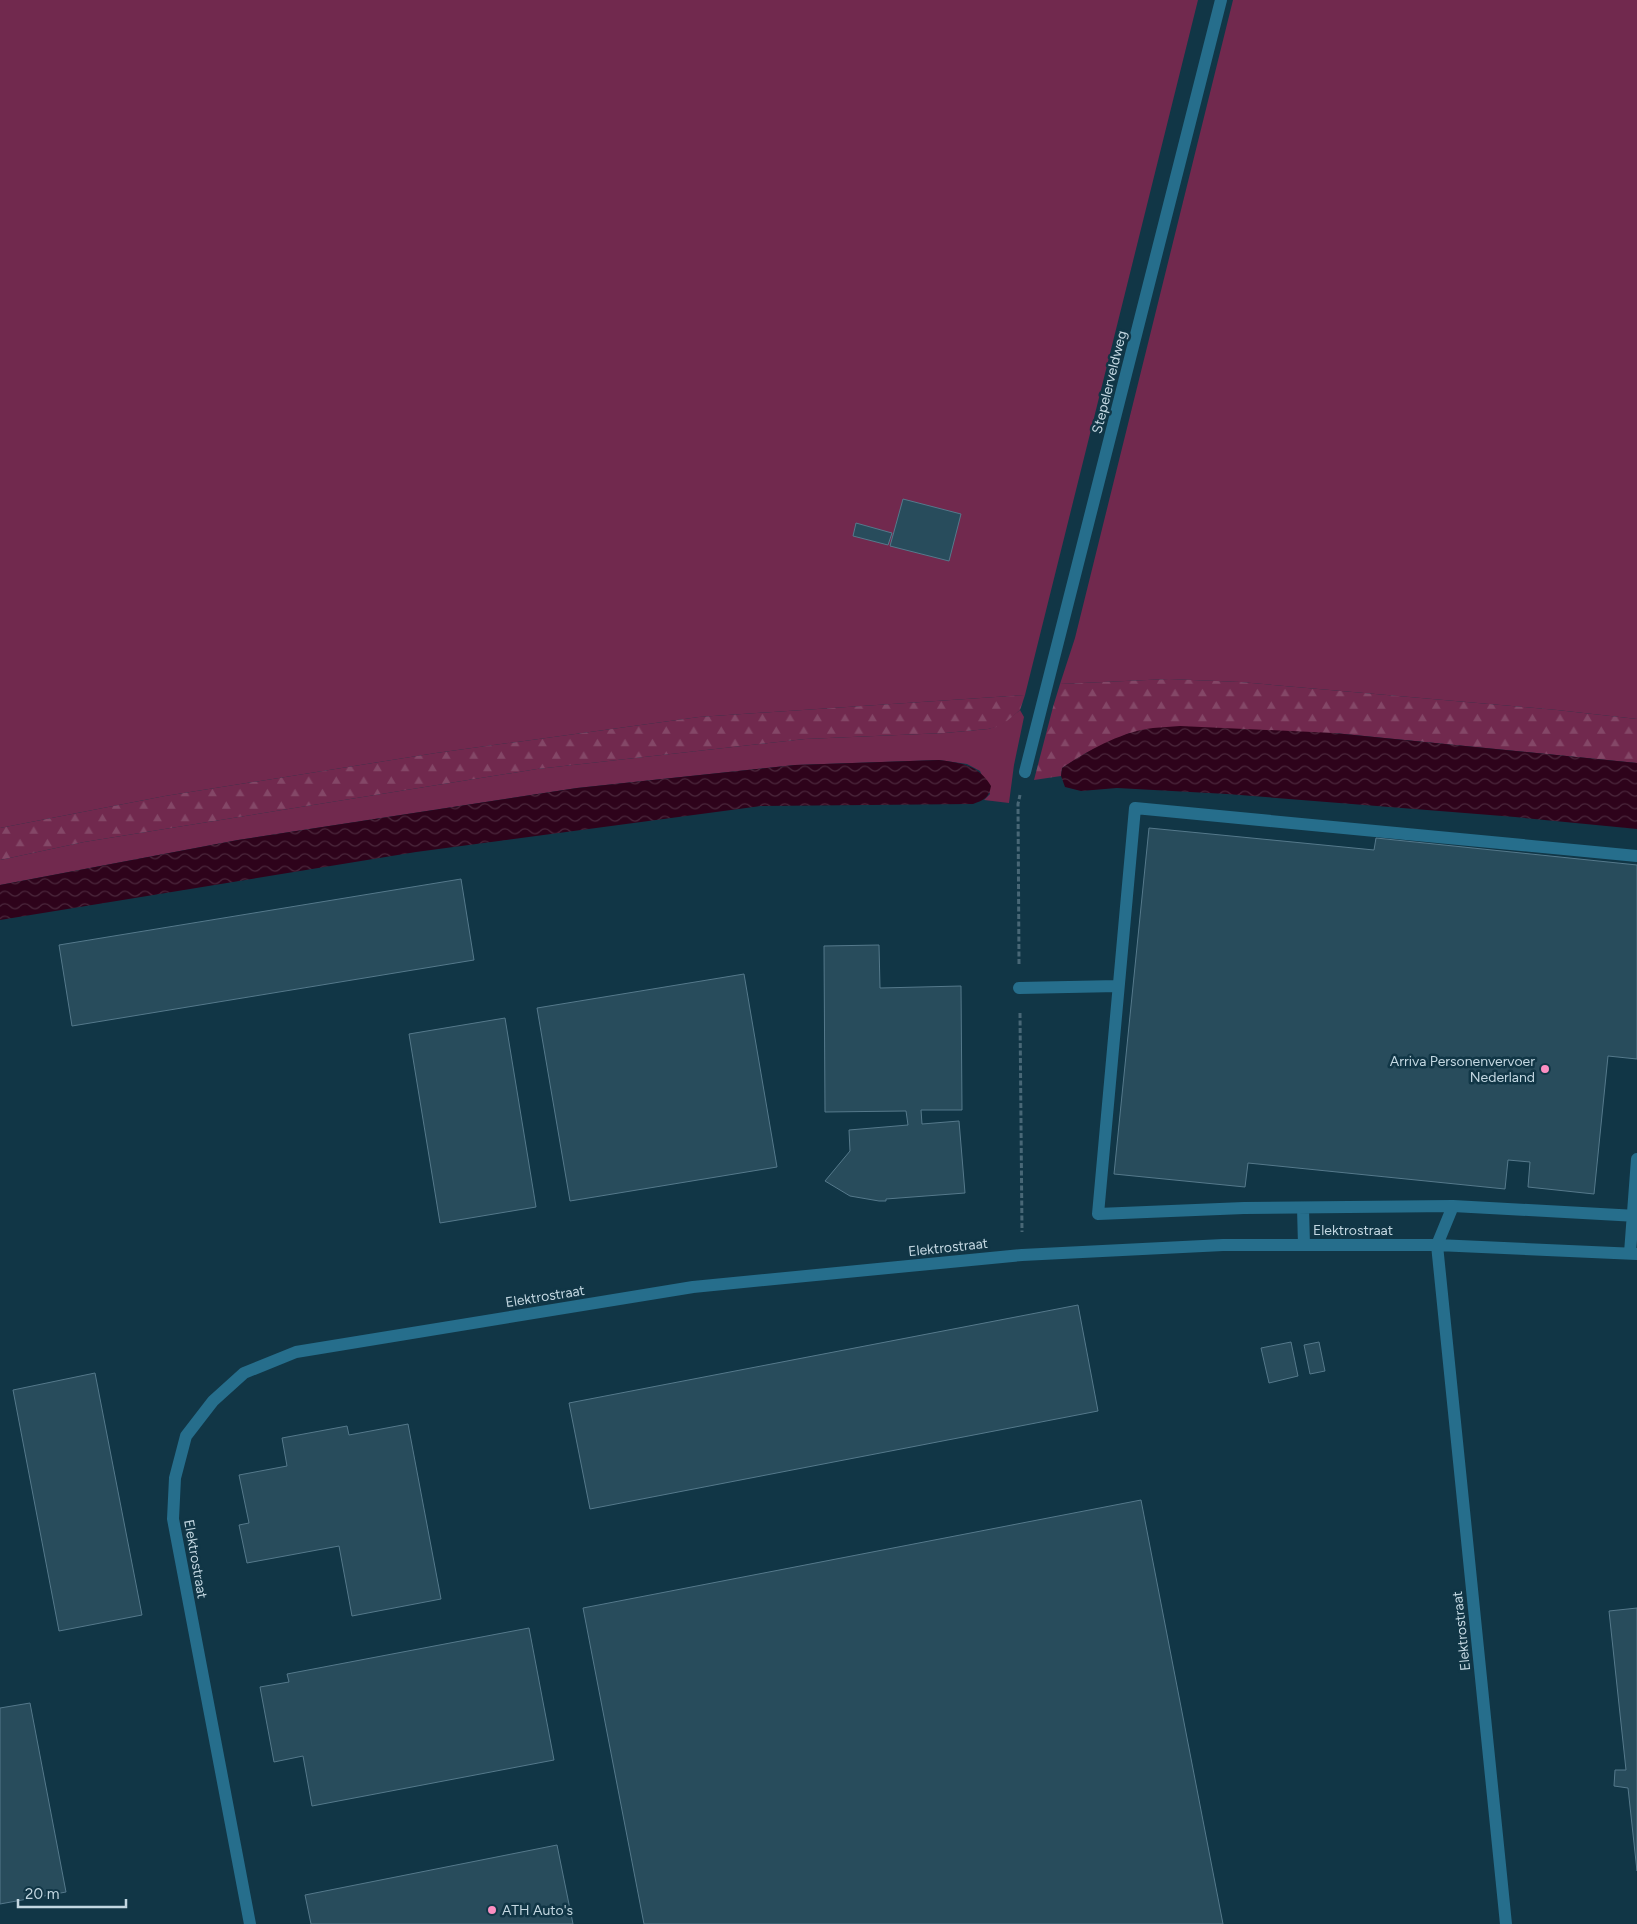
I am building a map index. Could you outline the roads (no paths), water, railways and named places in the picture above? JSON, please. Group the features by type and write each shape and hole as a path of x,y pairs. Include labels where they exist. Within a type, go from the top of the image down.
{"street":[{"name":"Stepelerveldweg","path":"1025,772 1221,0"},
{"path":"1634,1215 1453,1206 1244,1208 1098,1214 1135,808 1637,856"},
{"path":"1020,988 1118,986"},
{"path":"1634,1253 1637,1160"},
{"path":"1437,1245 1453,1206"},
{"path":"1303,1208 1304,1245"},
{"name":"Elektrostraat","path":"250,1924 173,1519 174,1478 186,1436 213,1401 244,1373 296,1352 693,1287 1022,1255 1223,1245 1437,1245 1634,1253"},
{"name":"Elektrostraat","path":"1437,1245 1506,1924"}],"water":[{"path":"1180,726 1334,733 1637,763 1637,829 1515,817 1227,794 1117,788 1081,791 1065,787 1061,776 1062,768 1094,749 1130,733 1153,728"},
{"path":"939,760 962,764 975,769 991,786 987,796 973,804 761,806 416,852 0,920 0,885 238,840 577,788 795,765"}],"place":[{"name":"Arriva Personenvervoer Nederland","path":"1545,1069"},
{"name":"ATH Auto's","path":"492,1910"}]}
